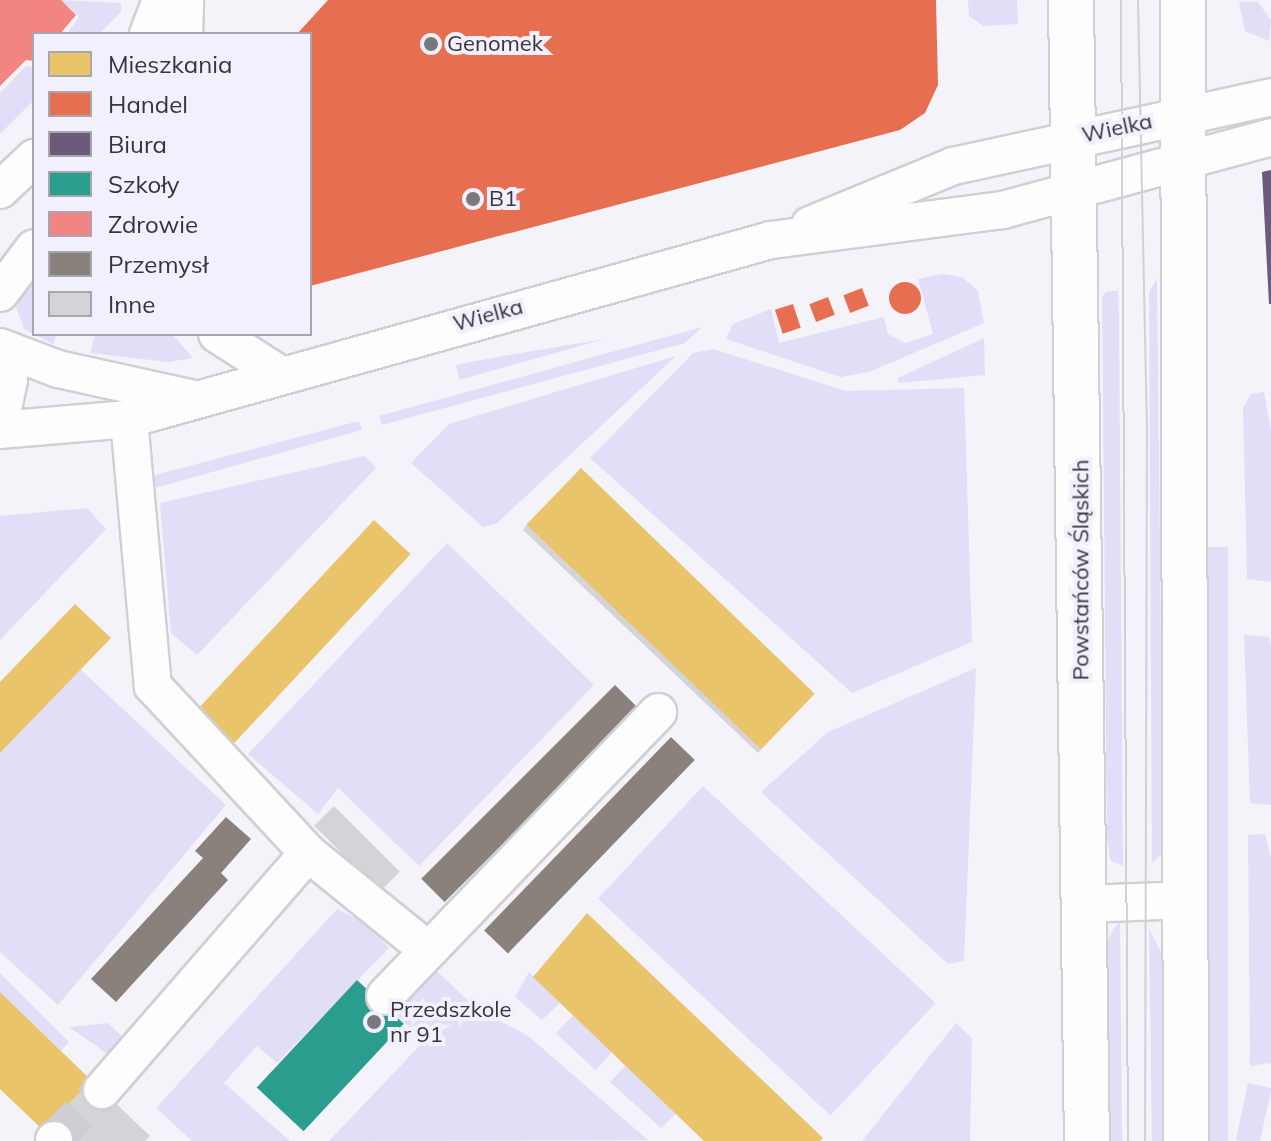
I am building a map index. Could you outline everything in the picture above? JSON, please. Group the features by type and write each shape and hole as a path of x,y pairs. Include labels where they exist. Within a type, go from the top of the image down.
{"main road":[{"name":"Powstańców Śląskich","path":"1071,0 1087,1141"},
{"path":"1183,0 1186,1141"}],"street":[{"path":"149,32 161,0"},
{"path":"184,32 185,0"},
{"name":"Wielka","path":"787,236 886,189 1074,137 1271,97"},
{"name":"Wielka","path":"0,430 129,419 278,373 787,236 958,217 1075,193 1271,137"},
{"path":"0,190 32,160"},
{"path":"0,293 32,251"},
{"path":"220,336 278,373"},
{"path":"0,348 9,380 0,423"},
{"name":"Wielka","path":"0,348 58,369 190,398"},
{"path":"129,419 153,686 308,853 424,947"},
{"path":"385,996 424,947 443,937 658,712"},
{"path":"102,1090 308,853"},
{"path":"1084,904 1187,900"}],"shaded area":[{"path":"61,0 121,3 121,12 101,32 68,32 79,17"},
{"path":"968,0 1017,0 1018,24 983,26 969,16"},
{"path":"1239,2 1258,2 1271,20 1269,41 1245,31"},
{"path":"26,66 32,67 32,102 0,134 0,93"},
{"path":"32,274 32,333 24,329 16,307"},
{"path":"942,274 962,277 978,291 984,323 869,372 840,377 726,339 733,324 771,309 779,343 884,317 888,334 905,343 933,334 918,279"},
{"path":"1157,278 1163,822 1161,855 1152,863 1149,292"},
{"path":"1108,291 1118,291 1119,314 1123,866 1110,860 1107,837 1102,296"},
{"path":"702,327 685,343 382,425 379,416"},
{"path":"38,336 56,336 53,344"},
{"path":"94,336 174,336 193,358 168,362 90,353"},
{"path":"984,338 985,375 898,383 898,378"},
{"path":"605,339 459,380 456,365"},
{"path":"713,349 846,391 964,388 972,642 852,693 590,458 693,353"},
{"path":"676,356 496,524 483,527 411,463 449,424"},
{"path":"1264,392 1271,432 1271,582 1247,579 1243,408 1251,394"},
{"path":"359,421 362,430 144,491 144,478"},
{"path":"365,456 376,468 197,655 171,633 160,503"},
{"path":"87,508 106,529 0,640 0,516"},
{"path":"447,543 594,685 419,866 338,788 318,814 248,754"},
{"path":"1188,547 1228,547 1228,1141 1188,1141"},
{"path":"1244,635 1269,637 1271,647 1271,805 1250,803"},
{"path":"976,668 964,961 948,964 761,792 828,732"},
{"path":"80,669 226,805 58,1005 0,952 0,753"},
{"path":"703,786 936,1003 831,1116 598,899"},
{"path":"1265,834 1271,858 1271,1063 1250,1066 1248,835"},
{"path":"337,909 367,924 389,948 277,1063 257,1046 224,1083 290,1141 192,1141 156,1108"},
{"path":"1120,919 1122,1141 1108,1141 1107,941"},
{"path":"1149,928 1165,961 1171,1141 1152,1141"},
{"path":"427,962 478,1010 527,1035 648,1140 329,1141 425,1040 384,1005"},
{"path":"529,972 560,1003 542,1020 515,997"},
{"path":"0,973 69,1042 61,1051 0,992"},
{"path":"573,1015 612,1052 595,1070 556,1033"},
{"path":"108,1023 126,1040 109,1055 69,1027"},
{"path":"956,1023 972,1038 970,1141 862,1141"},
{"path":"626,1065 676,1114 661,1128 610,1082"},
{"path":"1248,1083 1271,1088 1260,1141 1236,1140"}],"building: Mieszkania":[{"path":"581,468 815,694 760,751 526,525"},
{"path":"374,520 411,554 234,744 197,709"},
{"path":"75,604 111,638 0,753 0,682"},
{"path":"587,913 823,1138 820,1141 704,1141 533,977"},
{"path":"0,992 92,1081 43,1130 0,1089"}],"building: Handel":[{"name":"B1","path":"328,0 936,0 938,85 925,113 900,130 312,285 312,32 299,32"},
{"path":"905,282 917,286 921,298 917,310 905,314 893,310 889,298 893,286"},
{"path":"862,288 869,306 850,313 843,295"},
{"path":"828,297 835,315 816,322 809,304"},
{"path":"793,304 801,328 783,334 775,310"}],"building: Biura":[{"path":"1271,170 1271,304 1269,304 1262,172"}],"building: Szkoły":[{"path":"357,980 404,1024 304,1131 257,1088"}],"building: Zdrowie":[{"path":"0,0 61,0 76,15 62,32 32,32 32,61 26,60 0,86"}],"building: Przemysł":[{"path":"615,685 638,708 445,902 421,879"},
{"path":"671,737 695,760 508,953 484,931"},
{"path":"226,817 251,839 221,873 228,880 116,1002 91,979 203,858 195,851"}],"building: Inne":[{"path":"527,525 761,749 758,753 523,530"},
{"path":"334,806 400,872 380,892 314,826"},
{"path":"92,1081 150,1136 145,1141 55,1141 43,1130"}],"tunnel":[{"path":"54,1140 102,1090"}],"tram line":[{"path":"1121,0 1128,1141"},
{"path":"1138,0 1147,431 1145,1141"}],"place":[{"name":"Genomek","path":"431,44"},
{"name":"B1","path":"473,199"},
{"name":"Przedszkole nr 91","path":"374,1022"}]}
